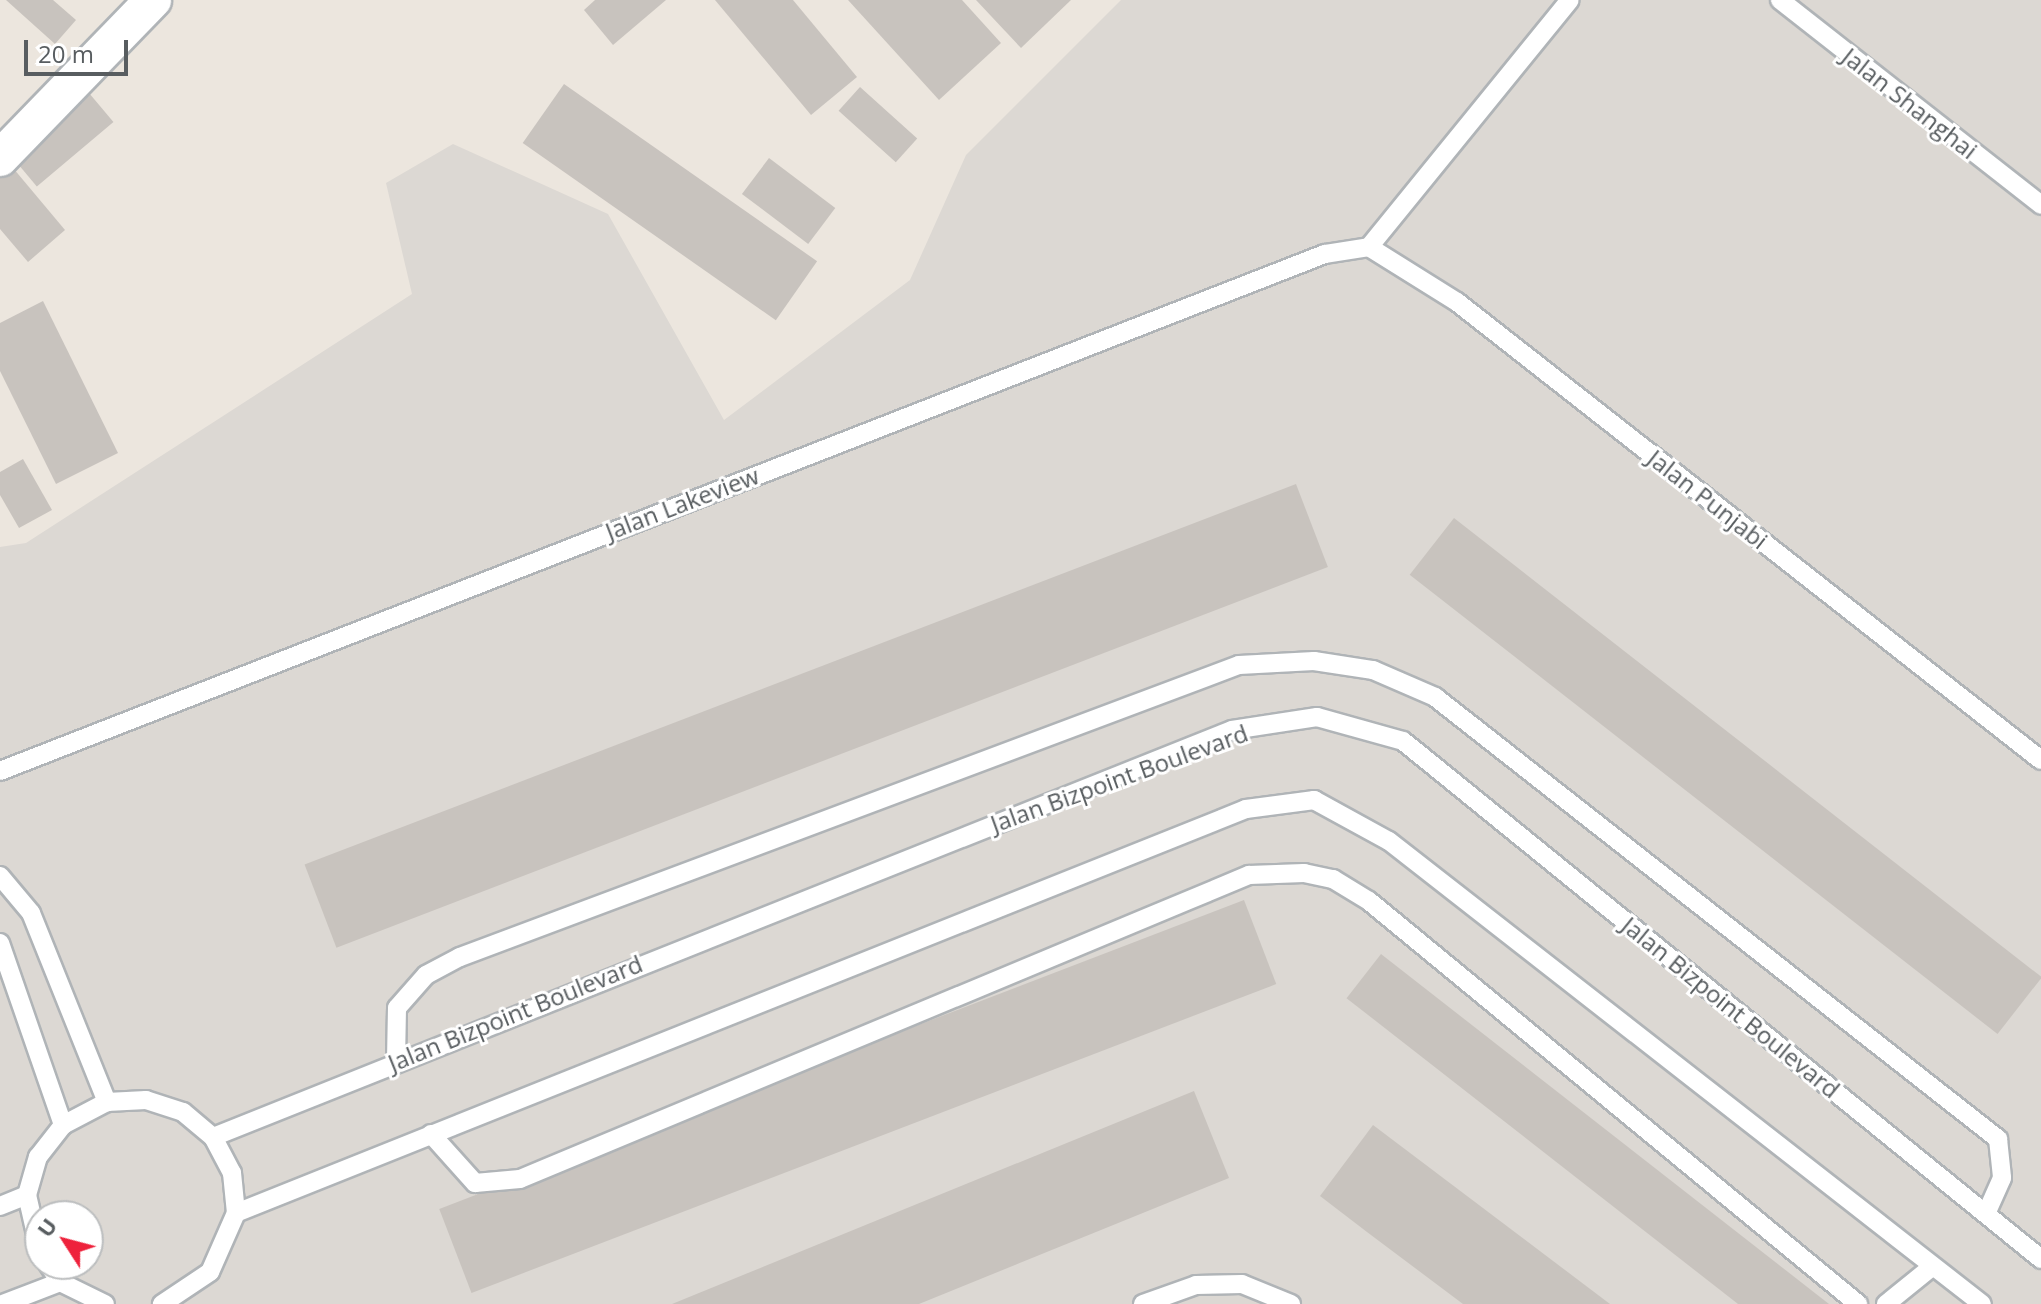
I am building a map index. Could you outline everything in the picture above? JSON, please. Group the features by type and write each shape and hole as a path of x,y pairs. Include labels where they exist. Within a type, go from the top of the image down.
{"street":[{"path":"0,158 153,0"}],"lane":[{"path":"1369,247 1570,0"},
{"name":"Jalan Shanghai","path":"1780,0 2041,205"},
{"name":"Jalan Punjabi","path":"1369,247 1457,302 2041,760"},
{"name":"Jalan Lakeview","path":"0,771 1325,254 1369,247"},
{"path":"396,1060 397,1008 426,975 460,957 1239,665 1314,661 1373,670 1435,697 1998,1139 2002,1178 1986,1214"},
{"name":"Jalan Bizpoint Boulevard","path":"213,1137 396,1060 1232,730 1317,717 1403,741 2041,1259"},
{"path":"236,1213 1246,809 1314,800 1389,841 1982,1304"},
{"path":"431,1134 475,1183 520,1179 1249,875 1304,873 1333,879 1369,901 1858,1304"},
{"path":"1,886 31,913 107,1102"},
{"path":"0,943 63,1125"},
{"path":"28,1200 38,1157 63,1125 107,1102 146,1100 183,1112 213,1137 232,1173 236,1213 228,1245 187,1299 162,1304"},
{"path":"0,1206 27,1195"},
{"path":"1886,1304 1933,1266"},
{"path":"3,1304 60,1282 105,1304"},
{"path":"1143,1304 1196,1285 1242,1284 1291,1304"}],"shaded area":[{"path":"1121,0 2041,0 2041,1304 0,1304 0,547 26,543 412,294 386,183 453,144 608,214 724,420 910,280 966,155"}],"building":[{"path":"6,0 53,0 76,20 55,44"},
{"path":"595,0 666,0 613,45 584,10"},
{"path":"715,0 793,0 857,77 811,115"},
{"path":"848,0 962,0 1001,43 939,100"},
{"path":"976,0 1071,0 1021,48"},
{"path":"564,84 817,261 776,320 523,143"},
{"path":"860,87 917,139 896,162 839,111"},
{"path":"89,93 113,122 37,186 12,157"},
{"path":"769,158 835,208 808,244 742,194"},
{"path":"8,162 65,230 28,262 0,229 0,168"},
{"path":"43,301 118,453 56,484 0,371 0,323"},
{"path":"23,459 52,510 19,528 0,495 0,472"},
{"path":"1296,484 1328,567 336,948 305,865"},
{"path":"1454,518 2041,977 1998,1034 1410,575"},
{"path":"1244,900 1276,984 472,1293 439,1209"},
{"path":"1381,954 1829,1304 1738,1304 1347,998"},
{"path":"1194,1091 1229,1178 919,1304 672,1304"},
{"path":"1373,1125 1610,1304 1463,1304 1367,1232 1320,1196"}]}
